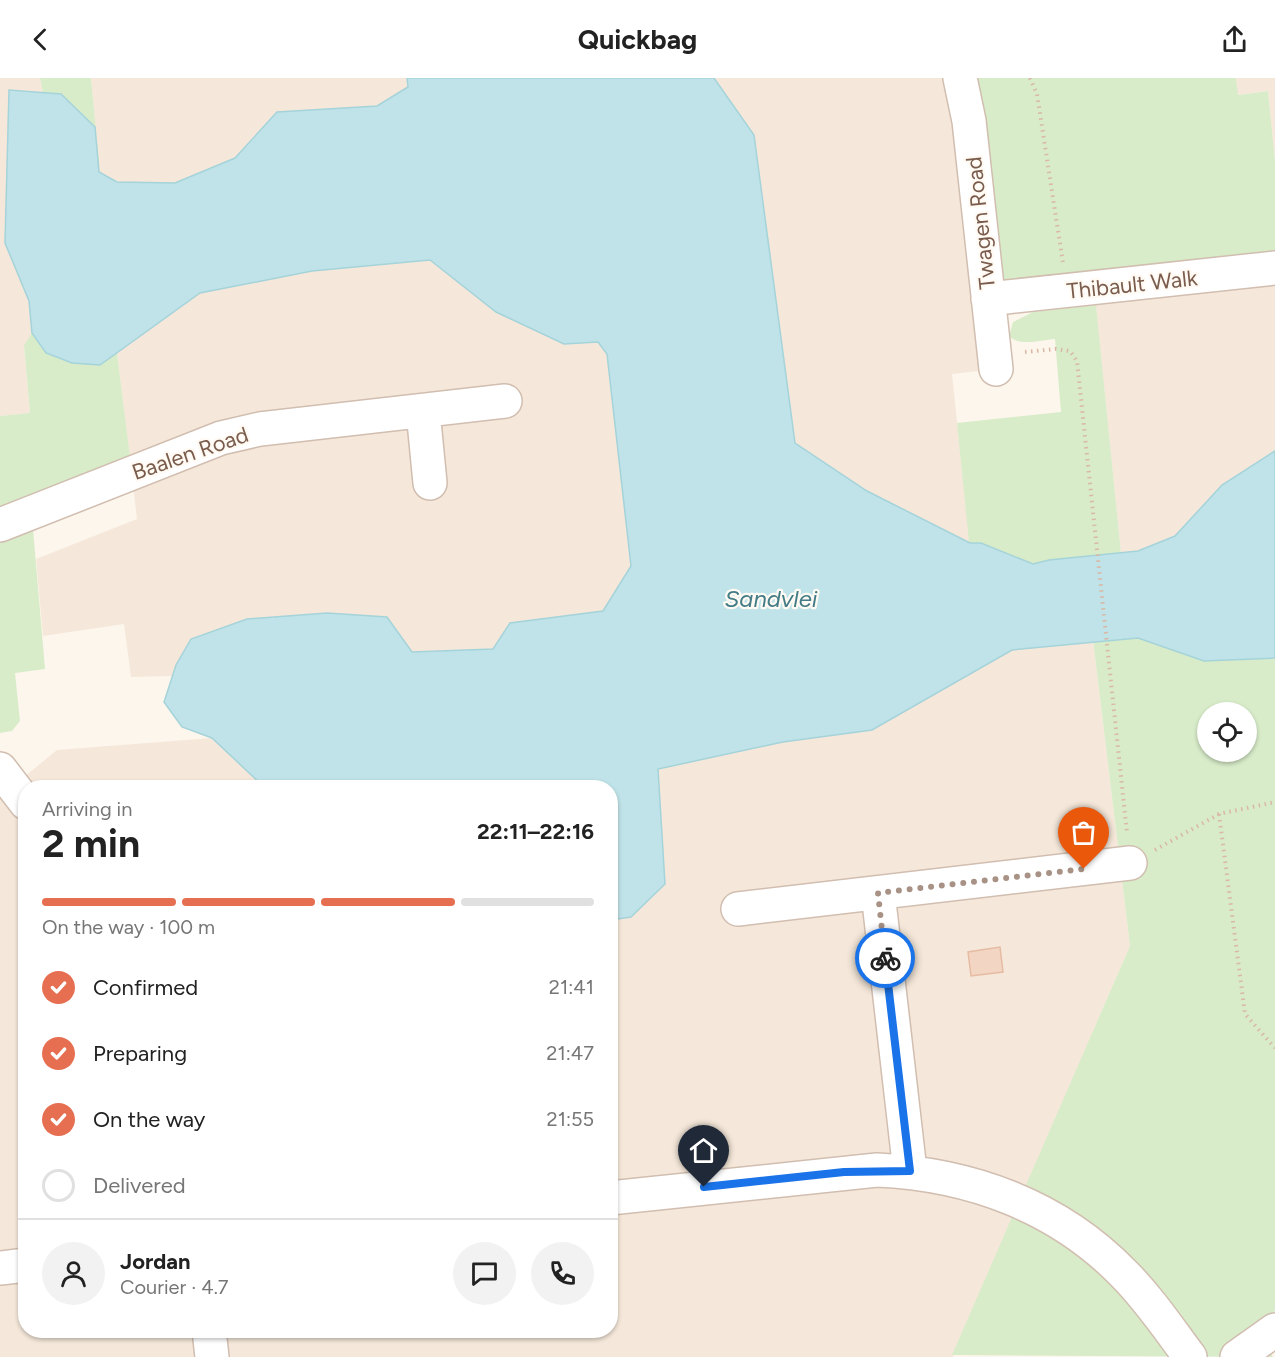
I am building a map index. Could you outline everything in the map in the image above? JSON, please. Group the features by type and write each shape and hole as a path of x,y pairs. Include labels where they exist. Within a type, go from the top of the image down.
{"street":[{"name":"Twagen Road","path":"960,78 969,121 995,362"},
{"name":"Thibault Walk","path":"988,299 1275,268"},
{"name":"Baalen Road","path":"0,525 221,438 260,429 505,401"},
{"path":"423,411 430,483"},
{"path":"0,769 18,793"},
{"path":"738,909 1130,863"},
{"path":"878,893 910,1171"},
{"path":"618,1197 844,1172 910,1171 972,1183 1005,1194 1078,1234 1125,1275 1190,1357"},
{"path":"0,1268 18,1266"},
{"path":"1237,1357 1275,1330"},
{"path":"210,1338 212,1357"}],"path":[{"path":"1030,78 1039,105 1066,291"},
{"path":"995,362 1056,349 1070,351 1075,355 1130,863 1219,814 1275,802"},
{"path":"1219,814 1245,1014 1275,1048"}],"shaded area":[{"path":"0,78 40,78 43,93 9,90 5,243 29,301 32,333 24,346 30,413 0,416"},
{"path":"91,78 407,78 408,87 377,106 277,112 235,158 175,183 117,182 99,173"},
{"path":"714,78 960,78 996,369 952,374 970,543 867,491 795,443 754,135"},
{"path":"1236,78 1275,78 1275,161 1268,91 1237,95"},
{"path":"430,260 496,312 564,344 598,342 607,354 631,566 603,611 511,623 493,649 412,652 387,617 327,613 247,619 176,665 173,676 131,677 124,624 43,636 36,559 137,519 117,353 200,293 312,271"},
{"path":"1275,268 1275,451 1222,485 1175,536 1138,551 1121,553 1094,288"},
{"path":"1093,640 1130,946 953,1357 0,1357 0,769 13,786 18,782 18,1338 618,1338 618,919 631,917 665,884 658,769 783,742 872,730 1012,650"},
{"path":"212,738 257,780 20,780 57,750"}],"green space":[{"name":"Sandvlei","path":"40,78 91,78 100,173 117,182 175,183 235,158 277,112 377,106 408,87 407,78 714,78 754,135 795,443 867,491 969,542 957,423 1061,412 1055,339 1031,342 1013,339 1009,336 1013,322 1033,312 1096,305 1121,553 1138,551 1175,536 1222,485 1275,451 1275,1311 1251,1329 1273,1357 952,1355 1130,946 1093,640 1012,650 872,730 783,742 658,769 665,884 631,917 618,919 618,780 257,780 212,738 182,727 164,702 176,665 191,639 247,619 327,613 387,617 412,652 493,649 510,623 603,611 631,566 607,354 598,342 564,344 496,312 430,260 312,271 200,293 117,353 130,457 0,510 0,416 30,413 24,345 32,333 29,301 5,243 9,90 43,93"},
{"path":"960,78 1236,78 1238,95 1268,91 1275,161 1275,268 988,299"},
{"path":"33,529 45,669 15,673 20,721 12,731 0,733 0,543"}],"water":[{"name":"Sandvlei","path":"407,78 714,78 754,135 795,443 867,491 970,543 981,543 1033,564 1049,560 1138,551 1175,536 1222,485 1275,451 1275,658 1204,661 1138,638 1012,650 872,730 783,742 658,769 665,884 631,917 618,919 618,780 257,780 212,738 182,727 164,702 176,665 191,639 247,619 327,613 387,617 412,652 493,649 510,623 603,611 631,566 607,354 598,342 564,344 496,312 430,260 312,271 200,293 100,365 72,363 46,353 32,333 29,301 5,243 9,90 61,94 95,127 99,172 117,182 175,183 235,158 277,112 377,106 408,87"}],"building":[{"path":"1000,947 1003,972 971,976 968,952"}],"way so far":[{"path":"885,958 878,893 1084,869"}],"route":[{"path":"704,1187 844,1172 910,1171 885,958"}]}
